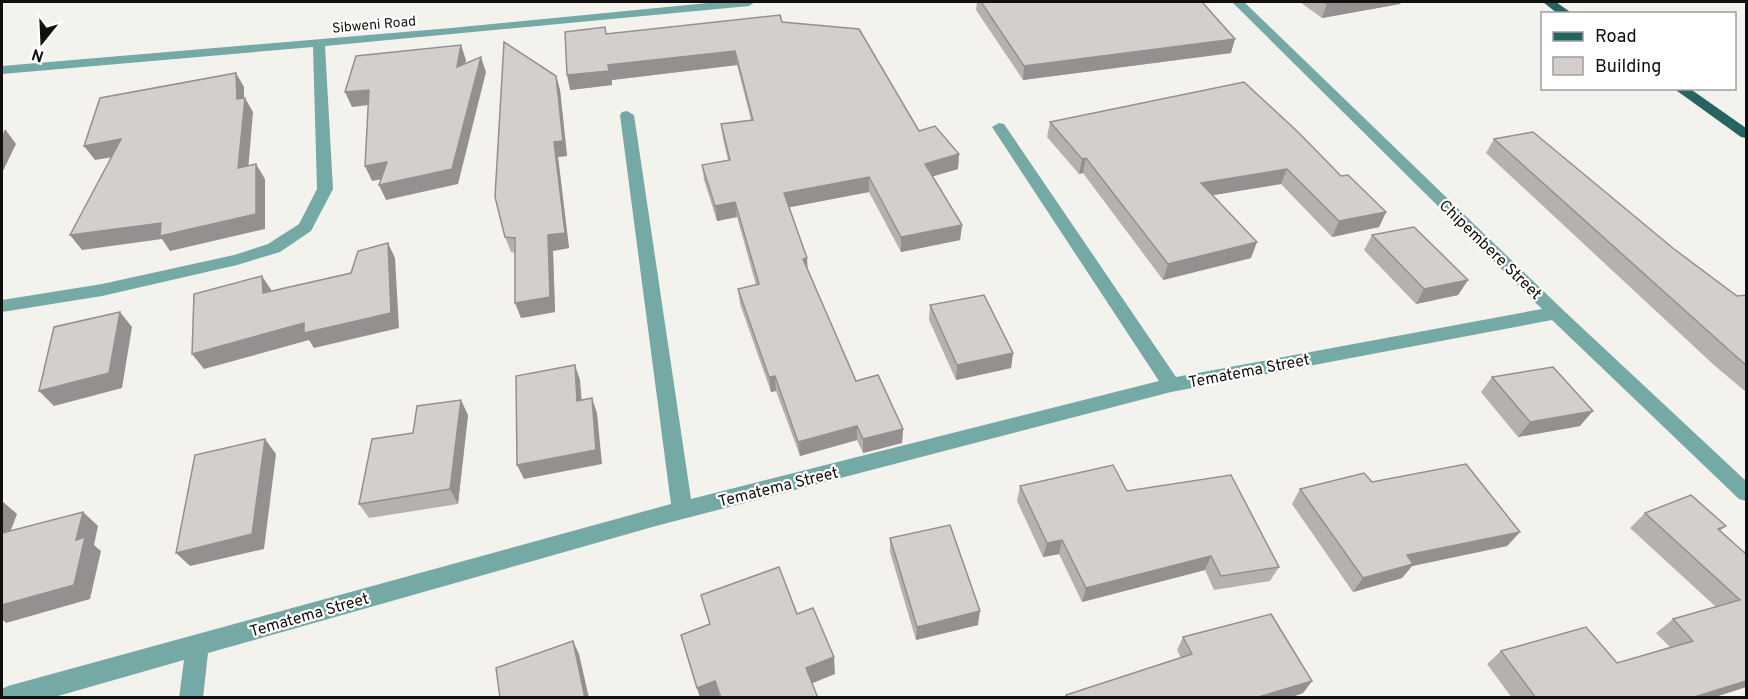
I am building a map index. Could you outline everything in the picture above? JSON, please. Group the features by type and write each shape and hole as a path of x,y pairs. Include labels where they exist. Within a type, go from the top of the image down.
{"main road":[{"path":"1549,2 1564,12"},
{"path":"1682,90 1746,134"}],"street":[{"name":"Sibweni Road","path":"2,70 319,44 749,2"},
{"name":"Chipembere Street","path":"1238,2 1556,313 1746,493"},
{"path":"2,306 102,290 237,260 274,248 305,227 325,189 319,44"},
{"path":"627,115 682,511"},
{"path":"999,127 1171,385"},
{"name":"Tematema Street","path":"8,698 682,511 1171,385 1556,313"},
{"path":"191,698 196,645"}],"building":[{"path":"981,2 1202,2 1235,39 1024,66"},
{"path":"780,15 782,22 859,29 919,131 935,126 959,154 925,164 962,225 901,237 869,177 784,193 807,258 803,259 856,381 878,375 903,429 863,439 857,426 798,442 775,376 769,377 738,289 759,284 735,202 715,206 702,165 730,160 721,124 753,120 735,51 608,65 609,71 567,75 565,32 605,27 606,34"},
{"path":"504,42 556,76 563,141 554,142 565,233 548,235 550,297 515,303 515,238 505,237 495,197"},
{"path":"461,45 457,67 481,57 452,169 379,185 387,162 365,166 369,90 345,92 356,56"},
{"path":"236,73 237,99 245,98 238,168 256,164 256,214 160,236 161,223 70,235 121,139 84,146 100,98"},
{"path":"1244,82 1341,176 1348,175 1386,212 1339,221 1287,169 1201,183 1257,242 1168,264 1086,158 1082,159 1050,122"},
{"path":"1533,132 1674,249 1737,296 1746,295 1746,365 1494,139"},
{"path":"1414,227 1468,280 1424,289 1372,235"},
{"path":"388,243 391,313 304,333 304,323 192,354 194,294 262,276 263,293 351,273 358,251"},
{"path":"984,295 1013,353 957,365 930,305"},
{"path":"120,312 109,373 39,391 54,327"},
{"path":"575,365 577,401 592,398 596,450 517,465 516,376"},
{"path":"1553,367 1593,411 1530,422 1492,377"},
{"path":"461,400 450,489 359,504 372,439 413,433 417,406"},
{"path":"265,439 252,534 176,553 195,455"},
{"path":"1466,464 1520,532 1407,555 1413,564 1363,578 1300,489 1364,473 1372,482"},
{"path":"1113,465 1127,491 1231,475 1279,567 1221,576 1211,556 1086,588 1062,540 1047,543 1020,486"},
{"path":"1691,495 1726,526 1718,529 1746,554 1746,681 1691,698 1536,698 1501,651 1586,627 1617,663 1693,641 1673,619 1740,600 1645,513"},
{"path":"83,512 76,540 85,537 74,585 2,605 2,533"},
{"path":"950,525 980,611 917,627 890,538"},
{"path":"779,567 797,614 813,608 834,657 806,668 818,698 721,698 715,681 697,688 681,635 710,624 701,595"},
{"path":"1271,614 1312,681 1255,698 1067,698 1066,695 1192,654 1183,637"},
{"path":"573,641 585,698 500,698 496,668"}]}
